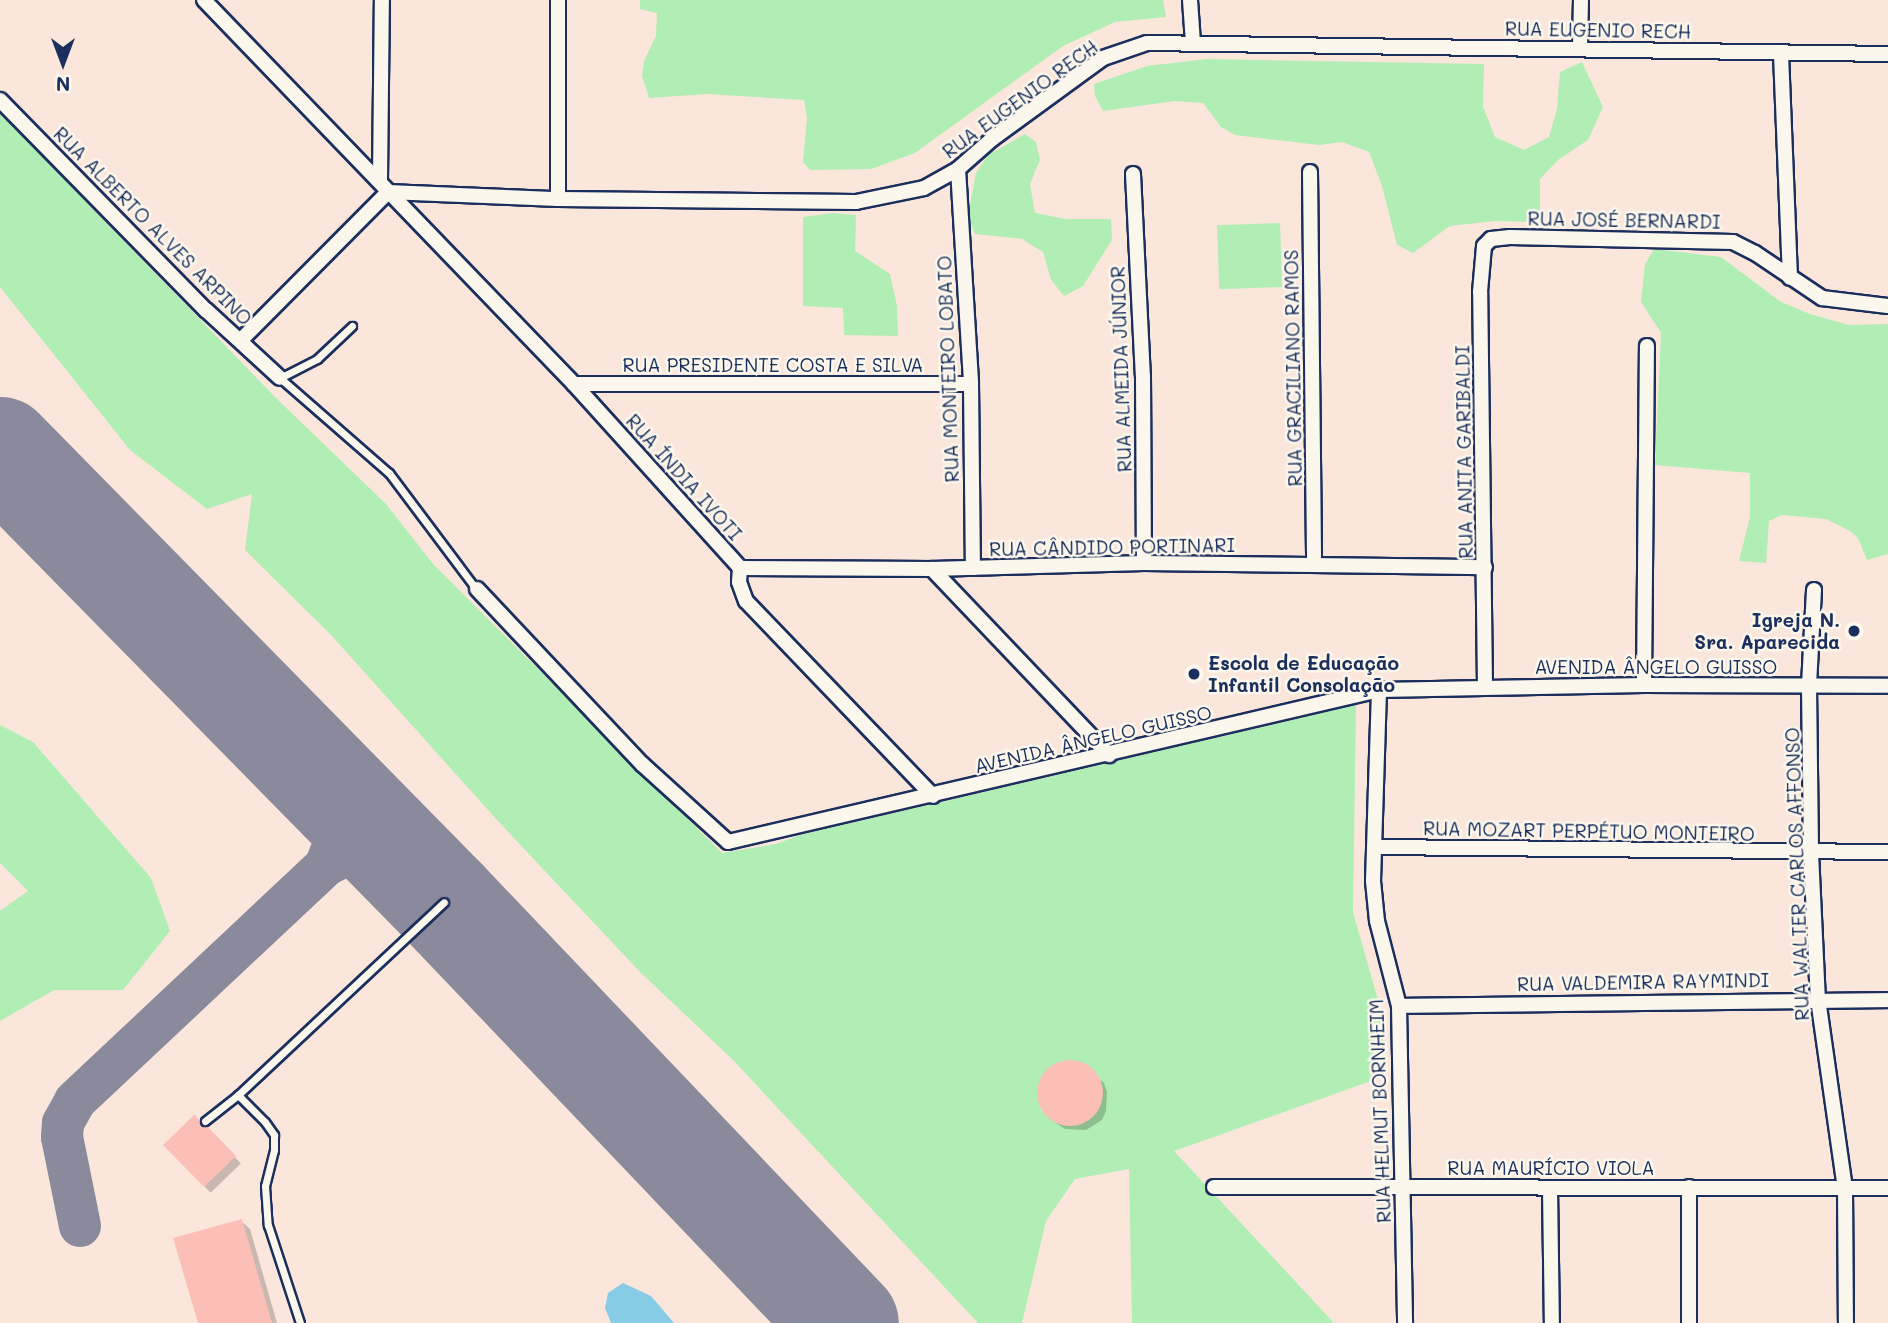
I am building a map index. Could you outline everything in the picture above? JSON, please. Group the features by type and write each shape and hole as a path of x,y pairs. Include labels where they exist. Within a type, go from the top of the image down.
{"street":[{"name":"RUA ÍNDIA IVOTI","path":"204,0 574,384 740,568 739,582 746,601 933,796"},
{"path":"241,340 384,186 382,0"},
{"path":"558,0 558,199"},
{"path":"1190,0 1193,43"},
{"path":"1580,47 1581,0"},
{"name":"RUA EUGENIO RECH","path":"384,186 558,199 856,202 924,188 958,169 992,139 1103,58 1147,43 1580,47 1781,54 1888,54"},
{"path":"1781,54 1790,278"},
{"name":"RUA ALBERTO ALVES ARPINO","path":"0,100 206,310 280,378"},
{"name":"RUA MONTEIRO LOBATO","path":"958,169 971,384 973,568"},
{"name":"RUA GRACILIANO RAMOS","path":"1310,172 1314,564"},
{"name":"RUA ALMEIDA JÚNIOR","path":"1133,174 1143,376 1144,563"},
{"name":"RUA JOSÉ BERNARDI","path":"1510,237 1733,242 1755,253 1822,298 1888,306"},
{"name":"RUA ANITA GARIBALDI","path":"1485,687 1480,292 1484,246 1491,239 1510,237"},
{"path":"1644,685 1647,346"},
{"name":"RUA PRESIDENTE COSTA E SILVA","path":"574,384 971,384"},
{"name":"RUA CÂNDIDO PORTINARI","path":"740,568 932,569 1144,563 1485,567"},
{"path":"932,569 1109,755"},
{"name":"AVENIDA ÂNGELO GUISSO","path":"477,589 642,764 728,842 1379,690 1644,685 1888,686"},
{"name":"RUA WALTER CARLOS AFFONSO","path":"1814,590 1809,686 1811,853 1818,999 1845,1188 1846,1323"},
{"name":"RUA HELMUT BORNHEIM","path":"1379,690 1373,881 1377,921 1399,1006 1405,1323"},
{"name":"RUA MOZART PERPÉTUO MONTEIRO","path":"1374,847 1888,852"},
{"name":"RUA VALDEMIRA RAYMINDI","path":"1399,1006 1888,1000"},
{"name":"RUA MAURÍCIO VIOLA","path":"1214,1187 1888,1188"},
{"path":"1689,1187 1689,1323"},
{"path":"1550,1188 1552,1323"}],"lane":[{"path":"352,326 317,359 280,378 389,473 477,589"},
{"path":"205,1121 238,1096 444,902"},
{"path":"238,1096 274,1135 274,1150 265,1186 268,1225 300,1323"}],"green space":[{"path":"640,0 1163,0 1166,17 1115,22 1063,46 915,153 871,169 810,170 803,162 807,118 804,100 707,94 649,98 642,76 644,61 656,36 657,13 640,9"},
{"path":"1207,59 1484,64 1483,107 1495,137 1524,150 1549,137 1557,109 1560,72 1582,62 1603,107 1588,140 1558,160 1540,179 1540,222 1495,221 1450,226 1413,253 1397,245 1382,186 1369,152 1342,142 1319,145 1235,135 1221,127 1203,103 1175,101 1103,111 1095,96 1094,84 1147,66"},
{"path":"0,113 276,398 386,504 434,565 722,853 776,844 800,835 1356,705 1353,912 1382,1014 1385,1076 1174,1151 1334,1323 1132,1323 1129,1169 1075,1179 1046,1221 1022,1323 978,1323 732,1059 640,972 497,820 331,635 245,550 252,494 207,509 130,450 0,287"},
{"path":"1025,134 1036,142 1040,160 1030,184 1035,213 1066,219 1111,219 1112,240 1083,286 1064,296 1051,280 1043,252 1022,239 975,234 968,216 976,173 988,155"},
{"path":"832,213 856,215 855,251 890,274 897,306 898,336 844,335 843,308 803,306 803,217"},
{"path":"1280,223 1282,287 1219,289 1217,225"},
{"path":"1654,249 1721,257 1781,302 1810,314 1849,325 1888,324 1888,554 1867,560 1858,538 1850,531 1826,519 1782,515 1769,521 1766,563 1739,561 1750,517 1750,473 1655,465 1661,333 1641,302 1645,264"},
{"path":"0,725 33,742 151,878 170,931 123,990 54,990 0,1021 0,911 28,891 0,863"}],"water":[{"path":"623,1283 651,1296 674,1323 611,1323 605,1308 608,1293"}],"building":[{"path":"1070,1060 1083,1063 1093,1070 1100,1080 1103,1093 1100,1106 1093,1116 1083,1123 1070,1126 1057,1123 1047,1116 1040,1106 1037,1093 1040,1080 1047,1070 1057,1063"},
{"path":"195,1114 201,1125 207,1126 236,1156 204,1187 163,1145"},
{"path":"242,1219 272,1323 198,1323 173,1238"}],"taxiway":[{"path":"321,780 336,819 335,841 326,865"},
{"path":"80,1226 62,1137 63,1123 75,1101 326,865 343,857 366,853 392,859 409,867"}],"runway":[{"path":"0,450 444,902 845,1323"}],"place":[{"name":"Igreja N. Sra. Aparecida","path":"1854,631"},
{"name":"Escola de Educação Infantil Consolação","path":"1194,674"}]}
